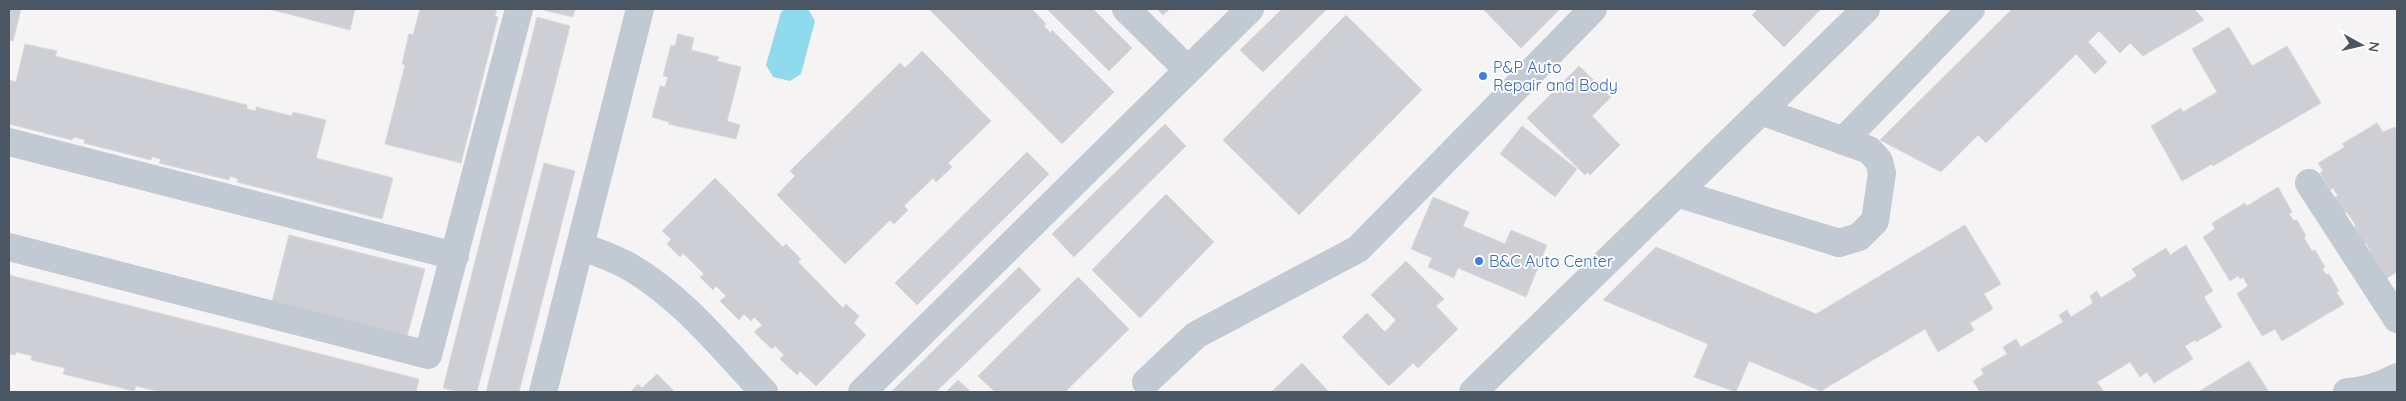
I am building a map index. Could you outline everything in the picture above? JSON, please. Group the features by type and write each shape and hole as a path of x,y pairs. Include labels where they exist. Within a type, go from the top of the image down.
{"lane":[{"path":"9,247 428,355 519,9"},
{"path":"543,392 640,9"},
{"path":"1126,9 1188,70"},
{"path":"862,392 1250,9"},
{"path":"1146,382 1196,335 1358,249 1593,9"},
{"path":"1473,392 1866,9"},
{"path":"1843,141 1971,9"},
{"path":"1677,193 1839,243 1859,237 1875,221 1882,173 1879,162 1869,150 1761,111"},
{"path":"9,142 455,256"},
{"path":"2309,182 2397,319"},
{"path":"580,246 629,266 670,295 764,392"},
{"path":"2347,392 2363,392 2397,377"}],"water":[{"path":"785,9 808,9 815,21 801,74 790,81 773,77 766,65 781,12"}],"building":[{"path":"9,9 21,9 13,41 9,40"},
{"path":"269,9 355,9 350,30"},
{"path":"420,9 497,9 495,16 498,17 461,163 385,144 405,65 402,64 409,34 413,35"},
{"path":"539,9 575,9 573,17"},
{"path":"929,9 1032,9 1046,24 1044,26 1051,33 1052,30 1114,92 1062,144"},
{"path":"1047,9 1093,9 1132,48 1109,71"},
{"path":"1157,9 1170,9 1163,15"},
{"path":"1282,9 1327,9 1263,72 1240,50"},
{"path":"1483,9 1560,9 1521,48"},
{"path":"1758,9 1821,9 1784,47 1752,15"},
{"path":"2012,9 2197,9 2195,10 2204,20 2143,56 2130,43 2120,53 2099,31 2088,42 2107,62 2095,74 2076,54 1986,143 1978,135 1941,172 1880,140"},
{"path":"1346,15 1422,90 1299,215 1223,140"},
{"path":"537,17 570,26 477,392 459,392 443,388"},
{"path":"2229,27 2252,66 2287,46 2321,103 2213,166 2212,164 2182,181 2151,126 2181,108 2183,112 2217,92 2192,49"},
{"path":"678,34 694,38 691,50 719,57 717,61 741,67 727,121 740,125 736,139 668,124 669,122 652,117 660,86 665,87 668,77 663,76 671,45 675,46"},
{"path":"25,44 57,51 55,56 247,105 247,109 256,111 256,107 292,116 293,112 326,120 316,158 393,178 382,219 237,182 238,179 230,176 229,180 159,163 161,159 152,157 151,160 84,143 85,140 74,137 72,140 9,124 9,80 16,82"},
{"path":"922,51 991,121 948,163 952,167 936,182 933,178 904,206 908,210 894,224 890,220 845,264 777,195 795,176 790,171 900,63 905,68"},
{"path":"1579,66 1611,97 1592,116 1620,145 1590,175 1588,172 1585,175 1527,118"},
{"path":"2377,123 2383,132 2395,127 2397,131 2397,272 2387,278 2381,268 2378,270 2369,254 2371,252 2366,243 2363,245 2353,228 2356,226 2347,212 2344,214 2335,197 2338,196 2333,188 2330,190 2320,173 2323,171 2318,163 2345,147 2342,144"},
{"path":"1165,124 1186,146 1074,257 1052,234"},
{"path":"1522,126 1577,169 1555,197 1500,154"},
{"path":"1027,152 1049,174 917,305 895,283"},
{"path":"544,163 575,171 519,392 486,392"},
{"path":"715,178 783,247 786,244 801,259 798,262 843,308 846,304 859,316 854,323 866,335 816,386 800,371 797,375 780,359 784,355 775,346 772,349 754,332 762,325 754,317 751,321 744,314 739,320 720,301 726,296 716,286 713,290 700,277 704,274 683,253 680,257 667,244 671,239 662,231"},
{"path":"2278,187 2292,212 2289,214 2294,221 2297,220 2306,236 2304,238 2312,251 2315,250 2325,267 2322,269 2327,275 2329,274 2339,291 2336,292 2344,304 2282,341 2275,329 2262,336 2237,294 2248,286 2243,277 2240,279 2238,276 2230,281 2203,237 2215,229 2212,223 2245,203 2247,206"},
{"path":"1166,194 1214,242 1140,318 1092,270"},
{"path":"1433,197 1469,212 1463,226 1505,244 1511,230 1547,245 1526,297 1458,268 1454,278 1428,267 1432,258 1411,249"},
{"path":"1965,225 2001,284 1984,294 1993,309 1970,323 1974,330 1938,352 1925,329 1821,391 1749,361 1736,392 1694,377 1708,344 1603,300 1656,247 1816,314"},
{"path":"289,235 425,269 407,336 272,302"},
{"path":"2186,245 2213,291 2204,297 2222,327 2185,346 2193,359 2154,383 2147,372 2140,377 2130,362 2097,382 2104,392 1980,392 1973,381 1984,374 1981,369 2007,354 2003,347 2016,339 2021,347 2063,322 2059,315 2067,310 2071,317 2093,303 2090,296 2097,291 2101,298 2137,276 2132,269 2166,248 2170,255"},
{"path":"1406,261 1444,299 1436,306 1458,329 1418,368 1413,363 1389,386 1342,337 1367,313 1385,332 1396,320 1371,295"},
{"path":"1019,267 1041,290 936,392 891,392"},
{"path":"9,275 419,379 416,392 161,392 136,386 134,391 63,374 65,368 31,360 32,356 16,352 15,355 9,354"},
{"path":"1078,277 1129,329 1065,392 995,392 978,376"},
{"path":"2249,361 2269,392 2198,392"},
{"path":"1302,363 1329,392 1271,392"},
{"path":"657,374 675,392 630,392 638,384 642,388"},
{"path":"958,380 971,392 946,392"}],"place":[{"name":"P&P Auto Repair and Body","path":"1483,76"},
{"name":"B&C Auto Center","path":"1479,261"}]}
